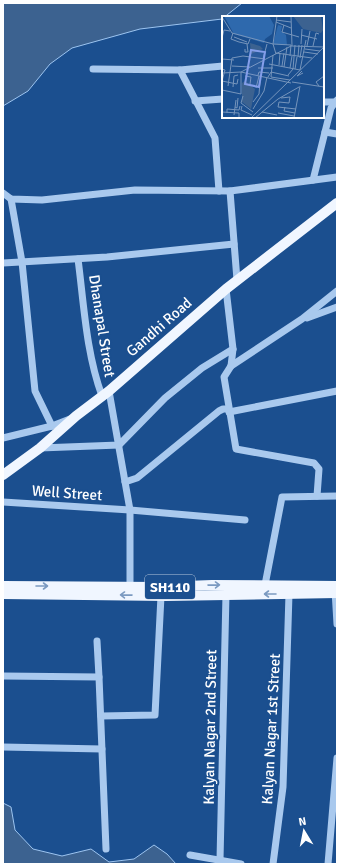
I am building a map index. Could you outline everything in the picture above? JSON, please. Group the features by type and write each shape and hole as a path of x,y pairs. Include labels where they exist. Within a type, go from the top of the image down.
{"main road":[{"name":"Gandhi Road","path":"3,475 40,448 76,416 105,394 237,280 337,203"},
{"name":"SH110","path":"3,586 130,587 265,585 336,590"},
{"name":"SH110","path":"3,594 161,596 290,594 336,590"}],"street":[{"path":"94,69 180,70 222,66"},
{"path":"180,70 215,138 219,191"},
{"path":"195,101 222,99"},
{"path":"324,102 337,101"},
{"path":"313,180 331,108 337,101"},
{"path":"325,132 337,134"},
{"path":"3,193 11,199 42,200 135,190 230,191 337,177"},
{"path":"230,191 237,280"},
{"path":"11,199 22,262 35,391 52,426"},
{"path":"3,263 107,257 234,244"},
{"name":"Dhanapal Street","path":"78,258 93,370 105,394 119,445 130,510 130,587"},
{"path":"226,289 233,349 231,366"},
{"path":"317,496 319,469 314,464 236,449 224,377 231,366 302,319 337,291"},
{"path":"302,319 337,307"},
{"path":"40,448 119,445 165,398 202,368 233,349"},
{"path":"125,482 137,478 223,409 229,411 337,391"},
{"path":"3,438 52,426 76,416"},
{"path":"265,585 282,497 337,496"},
{"name":"Well Street","path":"3,502 130,510 244,520"},
{"path":"336,590 337,624"},
{"name":"Kalyan Nagar 2nd Street","path":"220,860 226,594"},
{"name":"Kalyan Nagar 1st Street","path":"273,864 283,787 290,594"},
{"path":"101,716 156,715 161,596"},
{"path":"97,641 106,849"},
{"path":"3,676 99,676"},
{"path":"3,747 102,749"},
{"path":"328,864 337,758"},
{"path":"190,855 241,864"}],"water":[{"path":"3,3 242,3 226,16 222,16 222,19 140,29 72,48 50,64 28,91 3,106"},
{"path":"3,803 11,807 15,830 33,849 62,856 91,849 109,862 134,859 154,845 167,854 176,864 3,864"}]}
